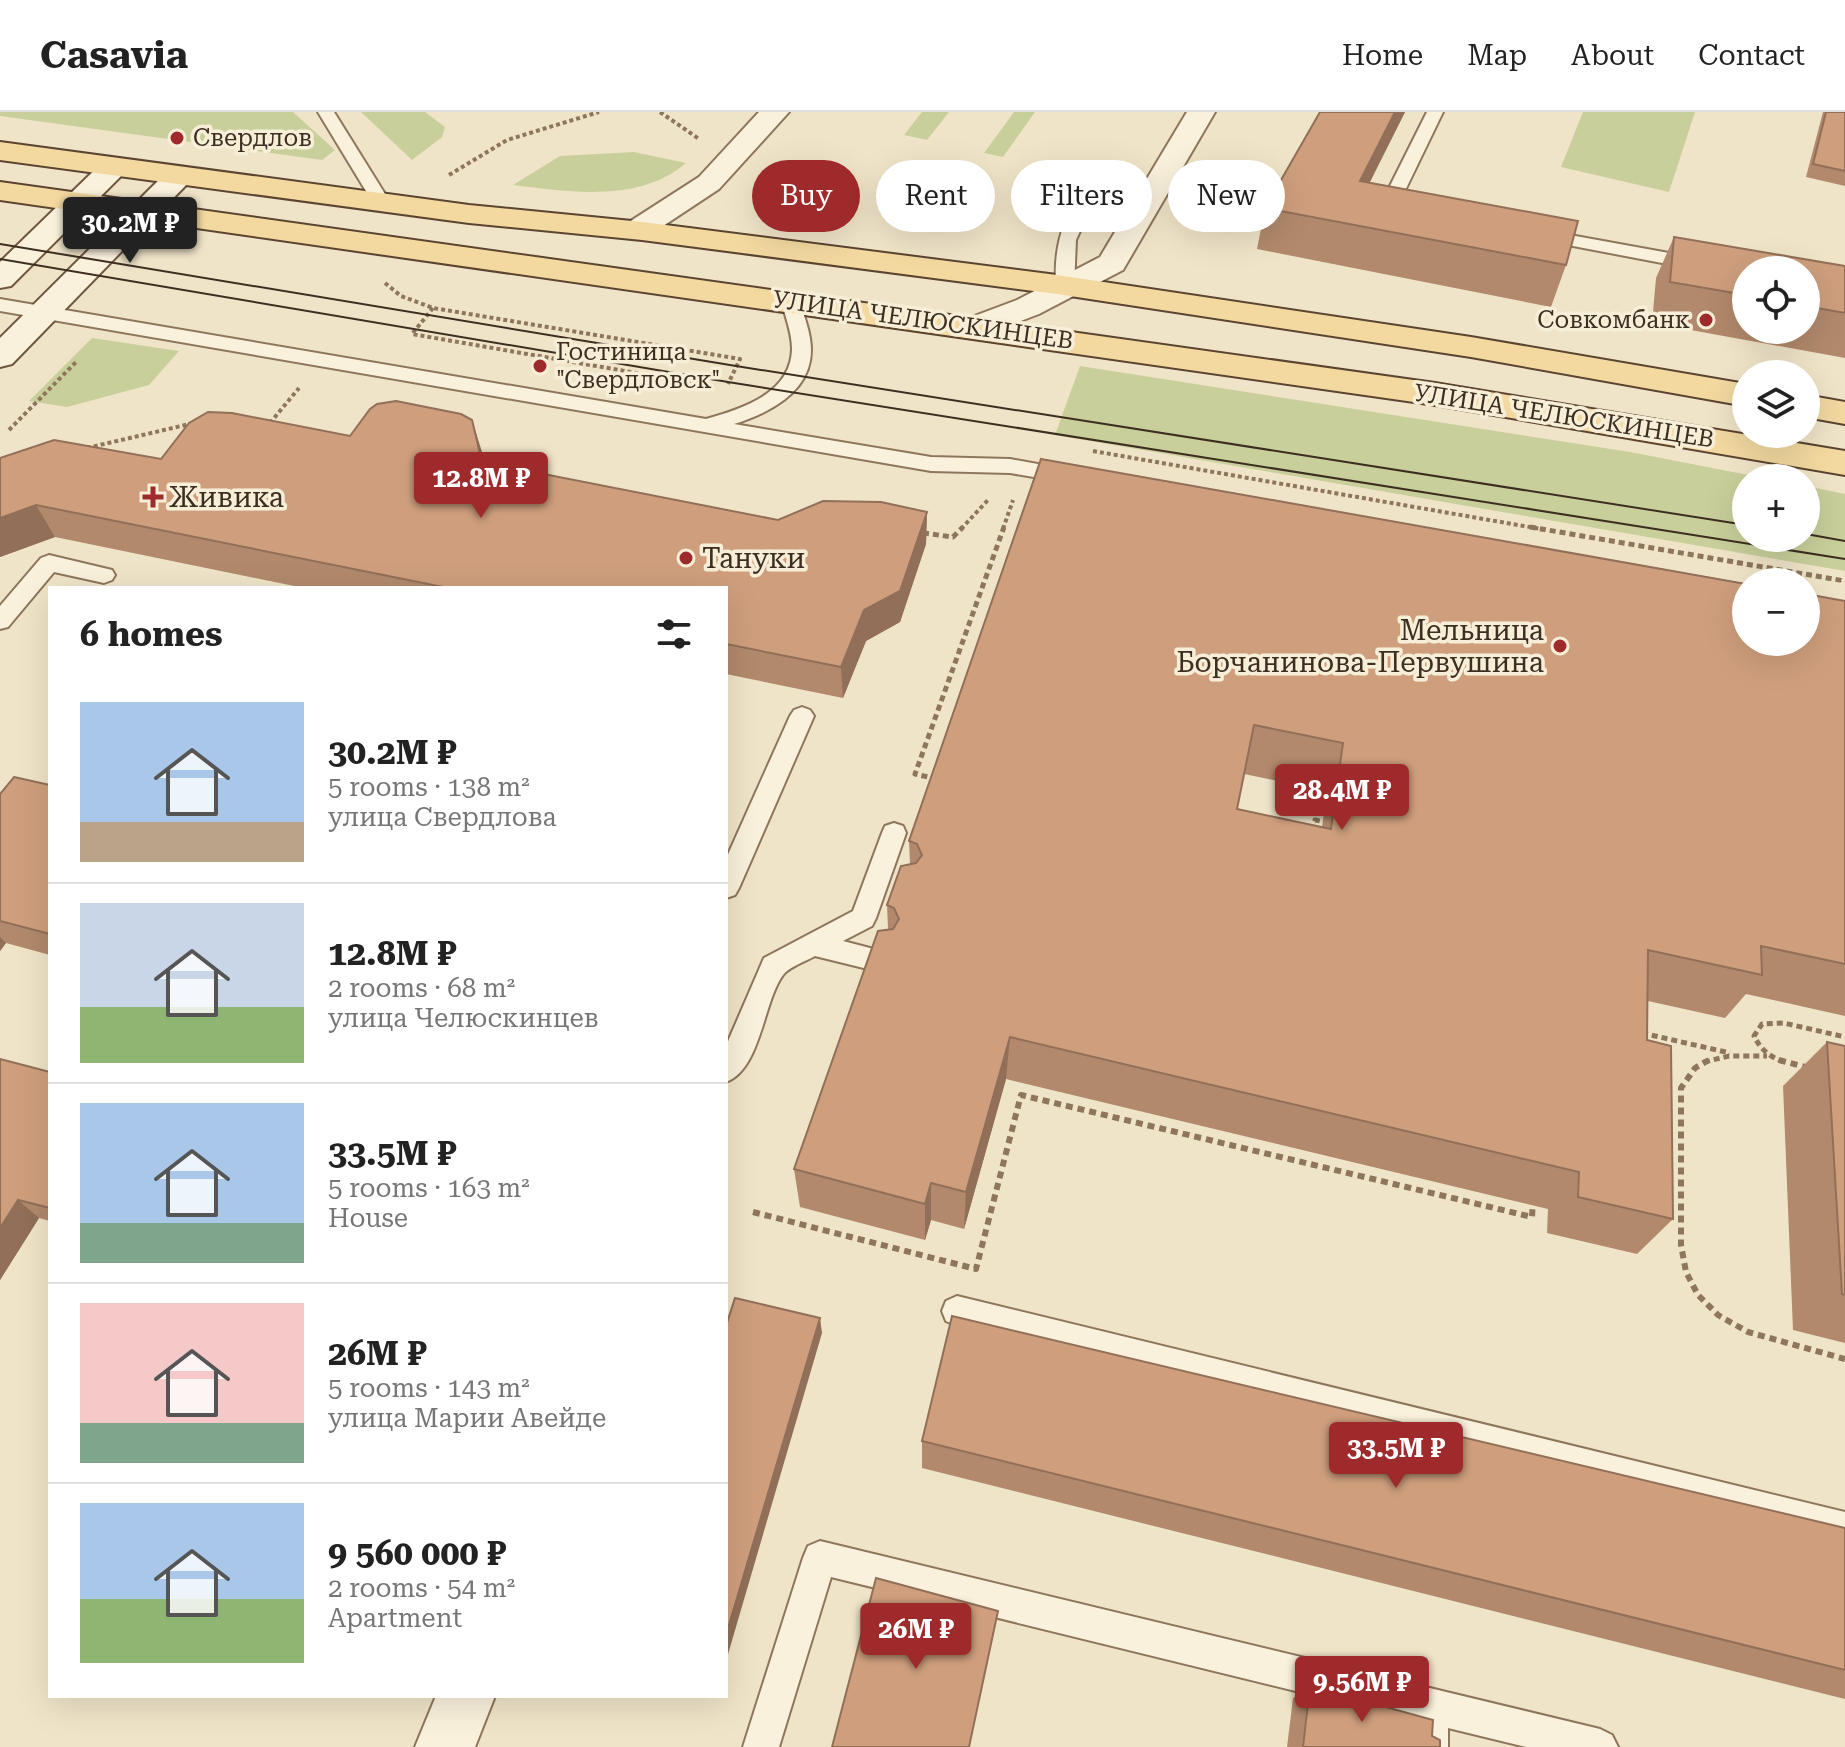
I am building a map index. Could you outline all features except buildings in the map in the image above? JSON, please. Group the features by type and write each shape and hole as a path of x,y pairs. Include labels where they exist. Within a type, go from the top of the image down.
{"main road":[{"name":"УЛИЦА ЧЕЛЮСКИНЦЕВ","path":"0,151 1065,287 1539,359 1732,393"},
{"name":"УЛИЦА ЧЕЛЮСКИНЦЕВ","path":"0,191 790,300 1435,394 1845,463"},
{"path":"1820,409 1845,413"}],"street":[{"path":"637,230 709,183 775,112"},
{"path":"972,328 1028,307 1112,263 1201,112"},
{"path":"0,279 114,167"},
{"path":"0,357 179,176"},
{"path":"445,1747 465,1698"}],"lane":[{"path":"326,112 381,202"},
{"path":"1420,212 1389,206 1435,112"},
{"path":"1513,229 1732,270"},
{"path":"1065,287 1063,251 1069,232"},
{"path":"706,426 744,415 786,391 802,354 790,300"},
{"path":"0,305 931,464 1014,476 1089,480"},
{"path":"0,621 49,563 104,575"},
{"path":"728,883 802,716"},
{"path":"728,1067 742,1044 773,966 863,918 884,894 894,833"},
{"path":"813,945 884,962"},
{"path":"957,1311 1845,1528"},
{"path":"761,1747 820,1558 1600,1747"},
{"path":"1430,1747 1432,1707"}],"path":[{"path":"441,179 507,140 599,112"},
{"path":"660,112 710,146"},
{"path":"387,284 401,296 433,308 740,359 726,388 412,334 433,308"},
{"path":"9,430 77,361"},
{"path":"278,431 266,428 323,361"},
{"path":"77,451 199,422"},
{"path":"1081,449 1845,581"},
{"path":"946,781 915,774 1014,476"},
{"path":"922,532 953,537 994,494"},
{"path":"1311,845 1315,820 1328,823"},
{"path":"1767,1056 1754,1036 1757,1028 1766,1023 1778,1022 1845,1037"},
{"path":"1641,1033 1731,1053 1767,1056 1819,1070"},
{"path":"1731,1053 1706,1061 1687,1073 1681,1088 1681,1245 1686,1272 1698,1295 1718,1315 1748,1332 1845,1359"},
{"path":"753,1212 976,1269 1021,1095 1532,1217 1534,1186"}],"green space":[{"path":"0,112 293,112 335,150 322,160 0,116"},
{"path":"361,112 425,112 445,127 442,137 412,160"},
{"path":"922,112 949,112 927,140 904,135"},
{"path":"1014,112 1035,112 1003,157 984,153"},
{"path":"1583,112 1695,112 1669,192 1561,167"},
{"path":"634,152 686,163 668,176 647,184 603,192 513,185 560,156"},
{"path":"92,338 179,351 149,385 67,407 29,401"},
{"path":"1080,366 1630,452 1732,472 1732,552 1055,435"},
{"path":"1820,489 1845,494 1845,571 1735,552 1820,552"}],"tram line":[{"path":"0,244 736,366 1732,523"},
{"path":"0,259 728,382 1845,559"},
{"path":"1820,537 1845,541"}],"place":[{"name":"Свердлов","path":"177,138"},
{"name":"Совкомбанк","path":"1706,320"},
{"name":"Гостиница \"Свердловск\"","path":"540,366"},
{"name":"Живика","path":"153,497"},
{"name":"Тануки","path":"686,558"},
{"name":"Мельница Борчанинова-Первушина","path":"1560,646"}]}
